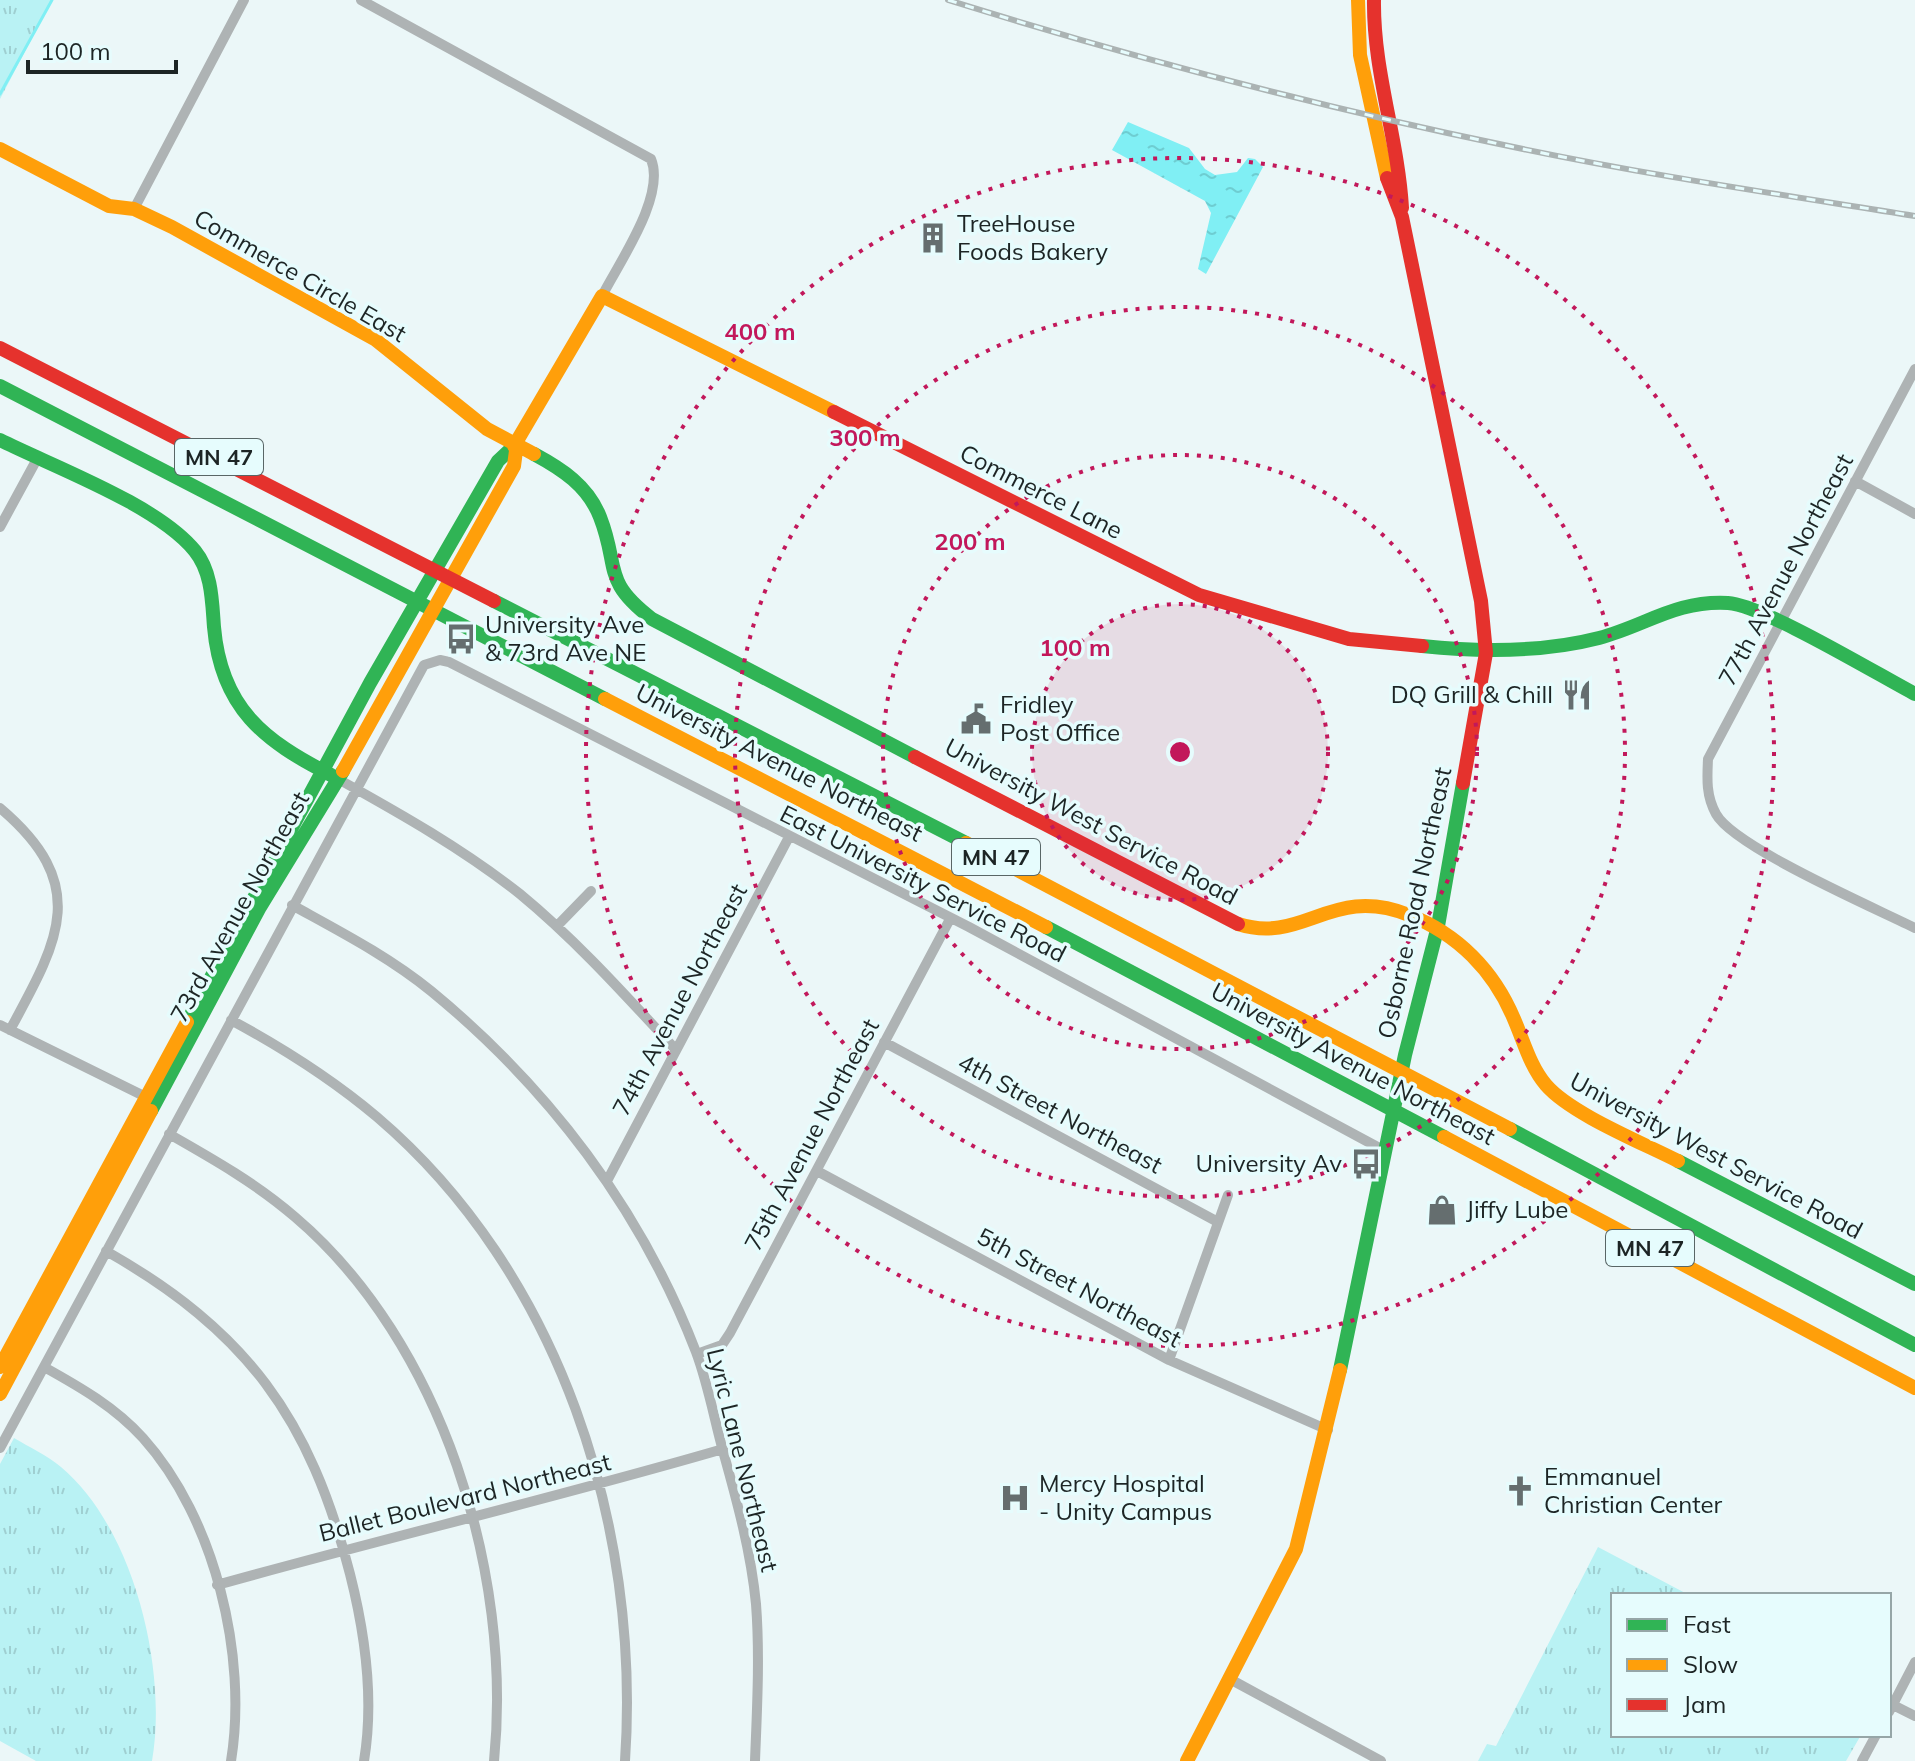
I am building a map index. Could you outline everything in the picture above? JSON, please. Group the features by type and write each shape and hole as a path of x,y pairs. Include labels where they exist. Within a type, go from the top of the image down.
{"street":[{"path":"134,209 244,0"},
{"name":"73rd Avenue Northeast","path":"0,1394 323,770 498,461 517,443 602,296 653,197 657,173 651,159 361,0"},
{"name":"Osborne Road Northeast","path":"1374,0 1374,31 1402,182 1402,217"},
{"name":"Osborne Road Northeast","path":"1187,1761 1296,1549 1328,1430 1401,1073 1438,926 1486,653 1481,601 1402,217 1389,185 1360,55 1357,3"},
{"name":"Commerce Circle East","path":"0,149 109,206 134,209 376,340 487,429 517,443"},
{"name":"Commerce Lane","path":"602,296 1199,595 1349,639 1486,653 1599,638 1684,605 1731,603 1780,623 1915,694"},
{"name":"University Avenue Northeast","path":"0,348 1079,900 1915,1345"},
{"name":"77th Avenue Northeast","path":"1915,369 1708,759 1707,795 1717,818 1748,843 1915,928"},
{"name":"University Avenue Northeast","path":"0,386 1168,990 1915,1388"},
{"path":"0,440 165,525 195,550 207,572 222,672 239,710 258,731 289,754 323,770 473,859 557,926 676,1050"},
{"name":"73rd Avenue Northeast","path":"0,1367 514,466 517,443"},
{"name":"University West Service Road","path":"517,443 563,470 584,490 600,517 613,574 627,600 652,619 1226,920 1256,931 1282,930 1321,912 1364,904 1386,907 1438,926 1491,972 1505,996 1536,1075 1563,1101 1915,1284"},
{"path":"0,527 37,459"},
{"path":"1855,481 1915,514"},
{"name":"73rd Avenue Northeast","path":"0,1448 424,665 440,660"},
{"name":"East University Service Road","path":"440,660 950,919 1385,1151"},
{"path":"0,808 28,832 52,866 58,905 49,959 5,1028 151,1099"},
{"name":"74th Avenue Northeast","path":"607,1181 789,837"},
{"path":"557,926 591,891"},
{"name":"Lyric Lane Northeast","path":"292,905 364,944 430,990 558,1112 607,1181 653,1261 697,1354 749,1556 756,1604 755,1761"},
{"name":"75th Avenue Northeast","path":"697,1354 722,1345 730,1333 950,919"},
{"path":"231,1020 296,1058 378,1118 435,1175 489,1239 515,1280 569,1389 599,1486 621,1603 628,1719 625,1761"},
{"name":"4th Street Northeast","path":"884,1042 1216,1221"},
{"path":"169,1134 234,1172 296,1218 351,1275 393,1336 435,1409 457,1466 491,1615 496,1669 494,1761"},
{"name":"5th Street Northeast","path":"817,1171 1169,1360 1328,1430"},
{"path":"1169,1360 1216,1221 1228,1195"},
{"path":"106,1251 203,1315 264,1381 291,1418 318,1470 357,1599 368,1707 364,1761"},
{"path":"44,1367 112,1409 160,1459 204,1537 234,1671 231,1761"},
{"name":"Ballet Boulevard Northeast","path":"217,1585 470,1516 599,1486 723,1449"},
{"path":"1915,1662 1891,1708 1915,1716"},
{"path":"1228,1678 1381,1761"},
{"path":"1862,1761 1875,1737"}],"green space":[{"path":"0,0 52,0 0,99"},
{"path":"14,1438 56,1463 87,1493 126,1563 140,1603 155,1685 156,1725 152,1761 36,1761 0,1741 0,1464"},
{"path":"1598,1547 1685,1593 1611,1593 1611,1737 1860,1737 1846,1761 1478,1761 1487,1744 1496,1746"}],"water":[{"path":"1128,122 1189,148 1205,169 1215,175 1237,172 1248,158 1255,159 1263,167 1206,274 1198,269 1211,213 1205,201 1112,150"}],"waterway":[{"path":"0,94 52,0"}],"railway":[{"path":"948,0 1224,79 1434,130 1606,165 1915,216"}],"traffic: fast":[{"path":"0,386 605,699"},
{"path":"0,440 131,503 157,518 195,551 208,577 218,655 236,700 266,735 331,775"},
{"path":"187,1022 370,683 498,461 514,446"},
{"path":"534,454 564,472 589,496 606,534 618,583 636,606 652,619 915,757"},
{"path":"494,601 966,843"},
{"path":"1422,646 1488,650 1533,649 1577,643 1616,633 1676,610 1709,603 1728,603 1793,627 1915,694"},
{"path":"151,1111 260,907 343,771"},
{"path":"1340,1370 1405,1055 1438,926 1463,783"},
{"path":"1046,927 1444,1137"},
{"path":"1510,1129 1915,1345"},
{"path":"1678,1161 1915,1284"}],"traffic: slow":[{"path":"1358,0 1360,55 1387,178"},
{"path":"0,149 109,206 134,209 172,227 376,340 487,429 534,454"},
{"path":"514,446 602,296 834,412"},
{"path":"343,771 514,466 517,443"},
{"path":"605,699 1046,927"},
{"path":"966,843 1510,1129"},
{"path":"1238,924 1261,928 1282,927 1359,906 1382,907 1427,923 1458,944 1485,970 1506,1002 1536,1070 1557,1096 1627,1137 1678,1161"},
{"path":"0,1367 187,1022"},
{"path":"0,1394 151,1111"},
{"path":"1444,1137 1915,1388"},
{"path":"1187,1761 1296,1549 1340,1370"}],"traffic: jam":[{"path":"1374,0 1377,53 1402,208"},
{"path":"1387,178 1402,217 1481,601 1486,653 1463,783"},
{"path":"0,348 494,601"},
{"path":"834,412 1199,595 1349,639 1422,646"},
{"path":"915,757 1238,924"}],"place":[{"name":"TreeHouse Foods Bakery","path":"933,238"},
{"name":"University Ave & 73rd Ave NE","path":"461,639"},
{"name":"DQ Grill & Chill","path":"1577,695"},
{"name":"Fridley Post Office","path":"976,719"},
{"name":"University Av","path":"1366,1164"},
{"name":"Jiffy Lube","path":"1442,1210"},
{"name":"Emmanuel Christian Center","path":"1520,1491"},
{"name":"Mercy Hospital - Unity Campus","path":"1015,1498"}]}
